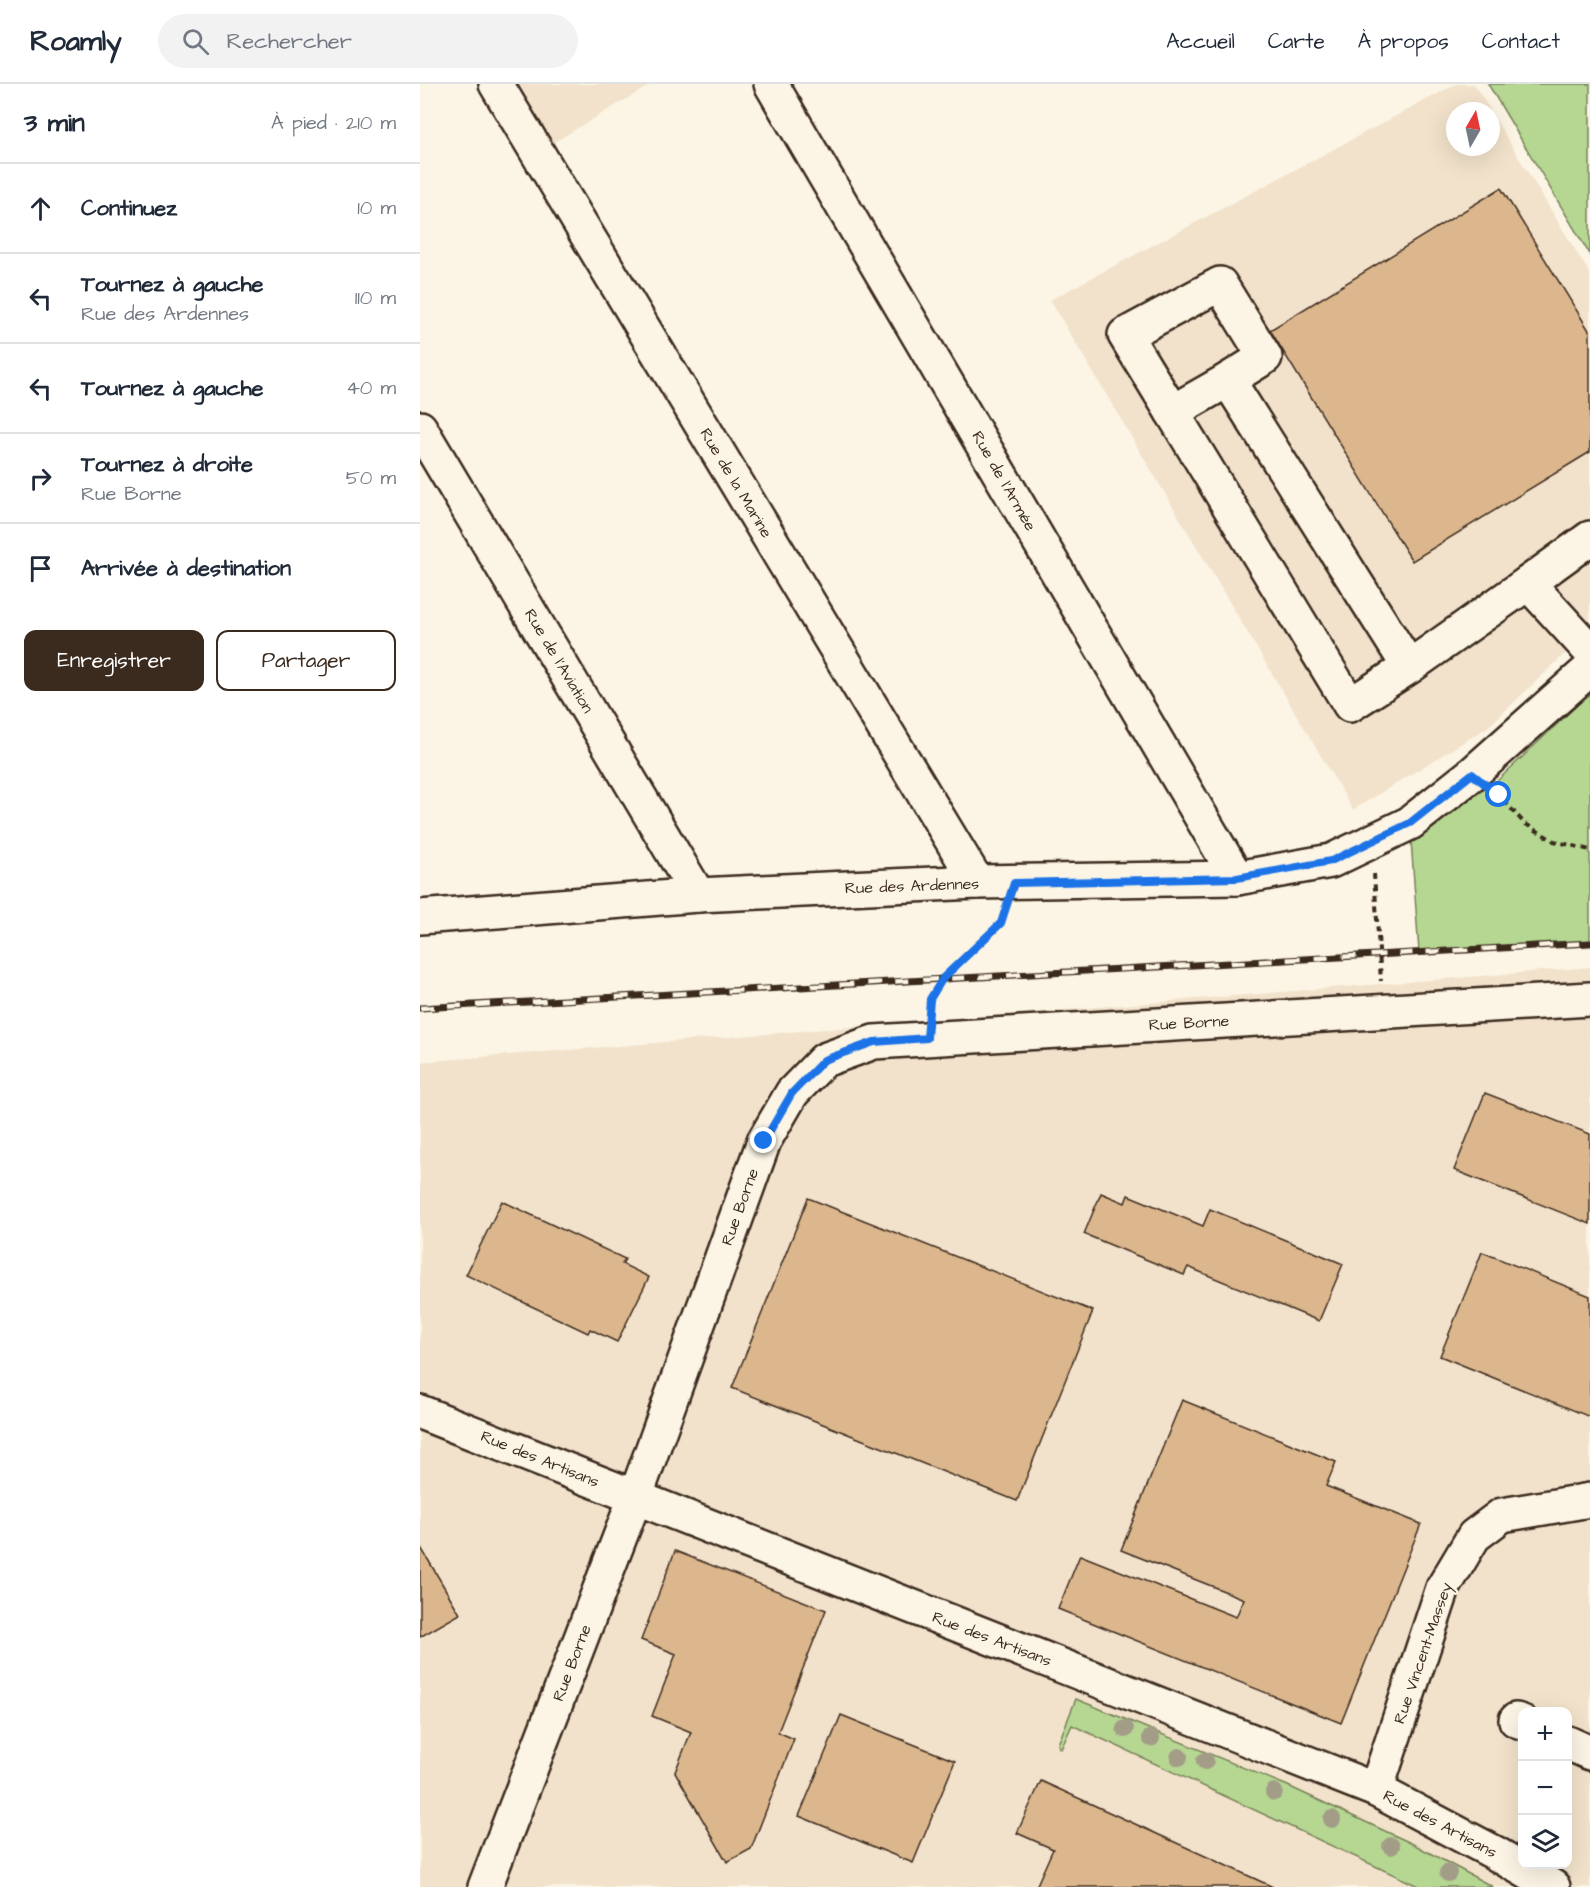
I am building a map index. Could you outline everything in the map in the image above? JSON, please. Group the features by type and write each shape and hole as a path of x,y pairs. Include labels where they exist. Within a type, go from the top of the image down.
{"street":[{"name":"Rue de la Marine","path":"496,84 977,882"},
{"name":"Rue de l'Armée","path":"771,84 1237,878"},
{"path":"1172,412 1265,357 1220,284 1125,335 1350,705 1409,667 1590,538"},
{"path":"1228,380 1409,667"},
{"name":"Rue de l'Aviation","path":"420,428 698,895"},
{"path":"1528,583 1590,651"},
{"name":"Rue des Ardennes","path":"420,917 698,895 977,882 1237,878 1331,861 1410,823 1472,774 1590,669"},
{"name":"Rue Borne","path":"485,1887 635,1498 764,1141 792,1093 824,1060 874,1042 1590,999"},
{"name":"Rue des Artisans","path":"420,1412 444,1419 635,1498 1376,1790 1495,1853 1553,1887"},
{"name":"Rue Vincent-Massey","path":"1376,1790 1443,1588 1474,1536 1502,1515 1590,1500"},
{"path":"1572,1745 1590,1753"}],"path":[{"path":"1472,774 1499,795 1524,823 1554,842 1590,849"},
{"path":"1372,841 1383,1011"},
{"path":"927,1038 930,999 943,978 1001,923 1014,883"}],"shaded area":[{"path":"515,84 652,84 551,144"},
{"path":"1456,84 1474,84 1485,102 1446,102 1446,156 1500,156 1500,127 1590,274 1590,630 1488,727 1353,810 1050,300"},
{"path":"1590,967 1590,1887 420,1887 420,1062"}],"green space":[{"path":"1488,84 1590,84 1590,255 1500,102"},
{"path":"1590,693 1590,943 1419,952 1411,840 1499,779"},
{"path":"1076,1699 1288,1786 1413,1844 1493,1887 1420,1887 1072,1725 1061,1749 1058,1744"}],"building":[{"path":"1501,188 1590,332 1590,452 1412,561 1270,330"},
{"path":"1485,1093 1590,1134 1590,1224 1454,1170"},
{"path":"1101,1193 1125,1203 1128,1195 1203,1226 1210,1209 1343,1264 1319,1321 1188,1267 1184,1275 1084,1234"},
{"path":"808,1198 1093,1311 1017,1501 732,1388"},
{"path":"502,1201 625,1259 622,1264 649,1277 617,1342 590,1329 588,1333 466,1275"},
{"path":"1482,1252 1590,1296 1590,1417 1440,1356"},
{"path":"1182,1400 1336,1462 1326,1486 1421,1524 1341,1723 1058,1609 1080,1555 1236,1617 1244,1599 1121,1550"},
{"path":"420,1546 460,1614 420,1637"},
{"path":"675,1551 826,1610 778,1732 794,1739 751,1849 727,1862 675,1772 691,1732 652,1716 676,1654 641,1640"},
{"path":"841,1715 955,1761 913,1863 799,1816"},
{"path":"1041,1781 1273,1887 1036,1887 1053,1849 1017,1833"}],"railway":[{"path":"420,1008 1590,943"}],"route":[{"path":"764,1141 792,1093 824,1060 874,1042 927,1038 930,999 943,978 1001,923 1014,883 1237,878 1331,861 1410,823 1472,774 1499,795"}]}
